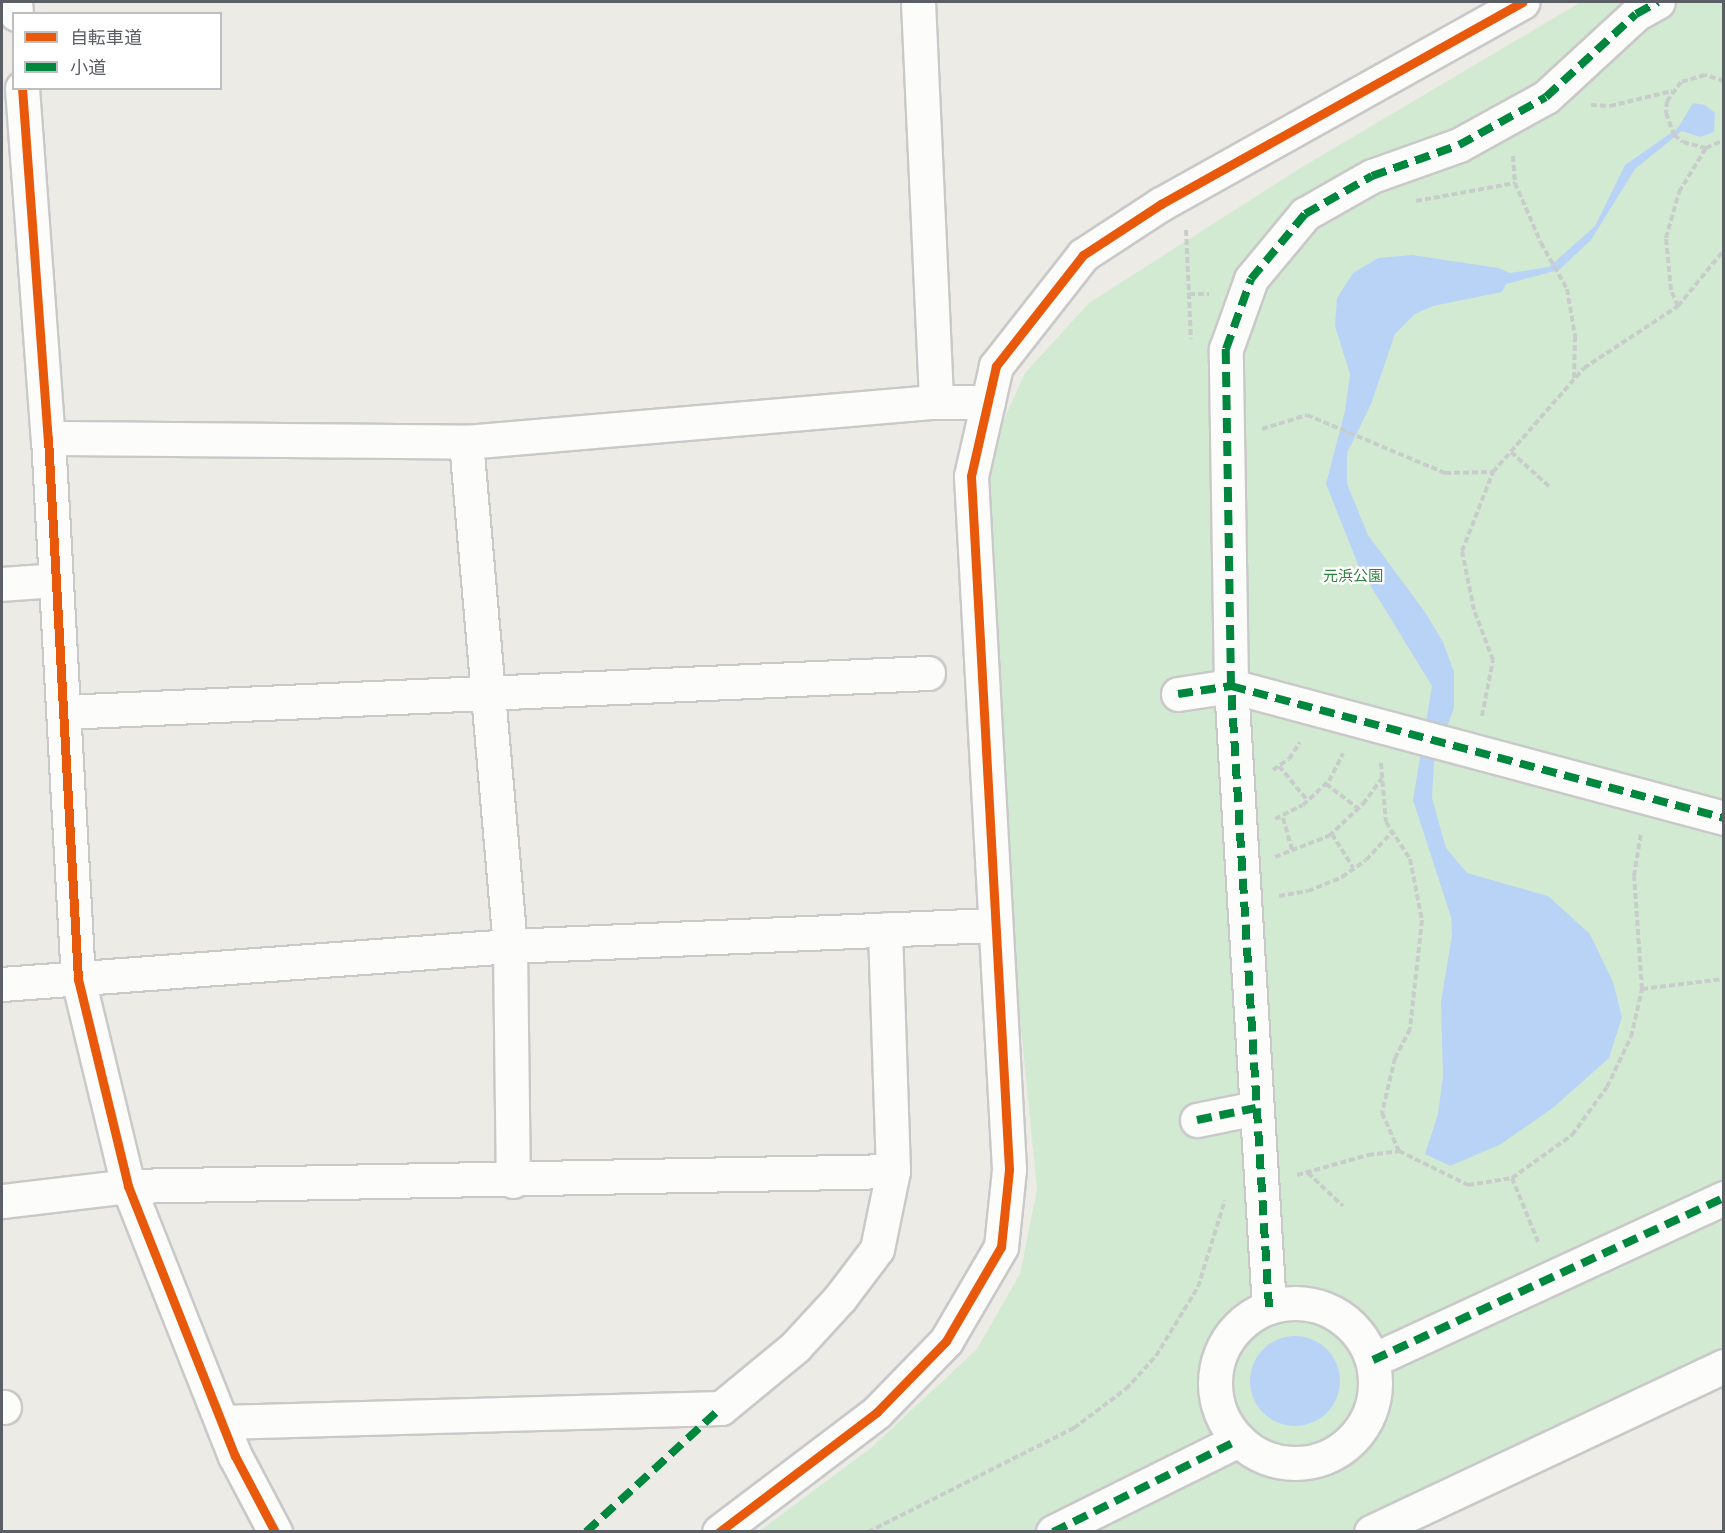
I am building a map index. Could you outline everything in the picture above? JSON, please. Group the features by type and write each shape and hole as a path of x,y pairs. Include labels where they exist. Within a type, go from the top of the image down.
{"street":[{"path":"918,2 936,402"},
{"path":"719,1532 877,1412 946,1341 1001,1247 1009,1169 971,476 996,366 1083,255 1161,204 1522,2"},
{"path":"1269,1306 1231,686 1226,349 1251,279 1305,214 1372,176 1459,145 1511,116 1559,85 1636,14 1658,2"},
{"path":"22,90 48,438 78,979 128,1186 222,1422 275,1532"},
{"path":"48,438 466,442 936,402 988,402"},
{"path":"466,442 510,946 513,1181"},
{"path":"2,584 56,580"},
{"path":"63,712 928,673"},
{"path":"1178,694 1231,686 1724,818"},
{"path":"2,984 510,946 995,925"},
{"path":"222,1422 721,1408 795,1347 840,1298 877,1249 893,1171 885,929"},
{"path":"1197,1120 1256,1108"},
{"path":"2,1202 128,1186 513,1181 893,1171"},
{"path":"1373,1360 1724,1198"},
{"path":"1294,1302 1320,1306 1343,1318 1362,1337 1373,1360 1376,1385 1371,1411 1358,1434 1337,1452 1312,1462 1285,1463 1259,1456 1238,1440 1220,1409 1215,1392 1216,1365 1227,1340 1245,1320 1269,1306 1294,1302"},
{"path":"1371,1532 1724,1366"},
{"path":"1053,1532 1238,1440"}],"path":[{"path":"1559,85 1579,104 1611,106 1672,90 1692,76 1705,75 1724,81"},
{"path":"1672,90 1667,101 1668,124 1683,142 1706,148"},
{"path":"1511,116 1514,180 1541,243 1567,289 1575,336 1574,380"},
{"path":"1678,306 1671,290 1666,237 1679,192 1706,148 1724,140"},
{"path":"1475,751 1493,660 1474,610 1462,551 1493,472 1584,368 1678,306 1724,250"},
{"path":"1227,439 1307,415 1445,473 1493,472"},
{"path":"1511,452 1551,488"},
{"path":"1237,780 1250,779 1289,759 1315,708"},
{"path":"1369,722 1382,778 1386,822 1410,859 1422,920 1410,1029 1395,1058 1382,1113 1399,1151 1435,1172 1468,1185 1512,1178 1572,1136 1607,1087 1631,1037 1642,989 1634,876 1648,797"},
{"path":"1240,826 1282,818 1308,801 1326,784 1343,752 1369,722"},
{"path":"1279,766 1308,801"},
{"path":"1242,865 1293,853 1332,834 1358,808 1382,778"},
{"path":"1326,784 1358,808"},
{"path":"1282,818 1293,853"},
{"path":"1244,900 1308,891 1353,868 1392,832"},
{"path":"1332,834 1353,868"},
{"path":"1642,989 1724,979"},
{"path":"1261,1184 1368,1155 1399,1151"},
{"path":"1308,1172 1343,1206"},
{"path":"1512,1178 1552,1277"},
{"path":"868,1532 1074,1428 1126,1389 1156,1356 1198,1287 1226,1191"}],"green space":[{"name":"元浜公園","path":"1581,2 1723,2 1723,1355 1352,1531 758,1532 871,1448 977,1349 1020,1274 1037,1189 1013,947 983,701 982,524 995,439 1025,373 1089,303 1299,169"}],"water":[{"path":"1693,103 1705,105 1715,113 1714,132 1700,137 1682,131 1635,169 1591,240 1559,270 1506,284 1502,292 1433,306 1415,314 1395,334 1371,404 1347,453 1347,484 1368,535 1425,612 1443,642 1454,672 1454,708 1434,762 1432,798 1446,848 1467,873 1548,896 1590,934 1613,982 1622,1017 1609,1058 1554,1107 1501,1144 1450,1166 1425,1154 1438,1114 1443,1076 1441,1002 1452,935 1451,917 1413,800 1432,686 1359,567 1326,484 1345,411 1350,374 1335,326 1337,298 1353,273 1378,258 1412,255 1498,268 1510,273 1549,267 1595,226 1625,165 1678,128"},
{"path":"1295,1336 1312,1340 1327,1349 1336,1364 1340,1381 1336,1398 1327,1413 1312,1422 1295,1426 1278,1422 1263,1413 1254,1398 1250,1381 1254,1364 1263,1349 1278,1340"}],"marked path":[{"path":"1269,1307 1231,686 1226,349 1251,279 1305,214 1372,176 1459,145 1546,97 1636,14 1658,2"},
{"path":"1178,694 1231,686 1724,818"},
{"path":"1197,1120 1256,1108"},
{"path":"1373,1360 1724,1198"},
{"path":"586,1532 721,1408"},
{"path":"1053,1532 1238,1440"}],"cycle path":[{"path":"719,1532 877,1412 946,1341 1001,1247 1009,1169 971,476 996,366 1083,255 1161,204 1522,2"},
{"path":"22,90 48,438 78,979 128,1186 235,1456 275,1532"}]}
